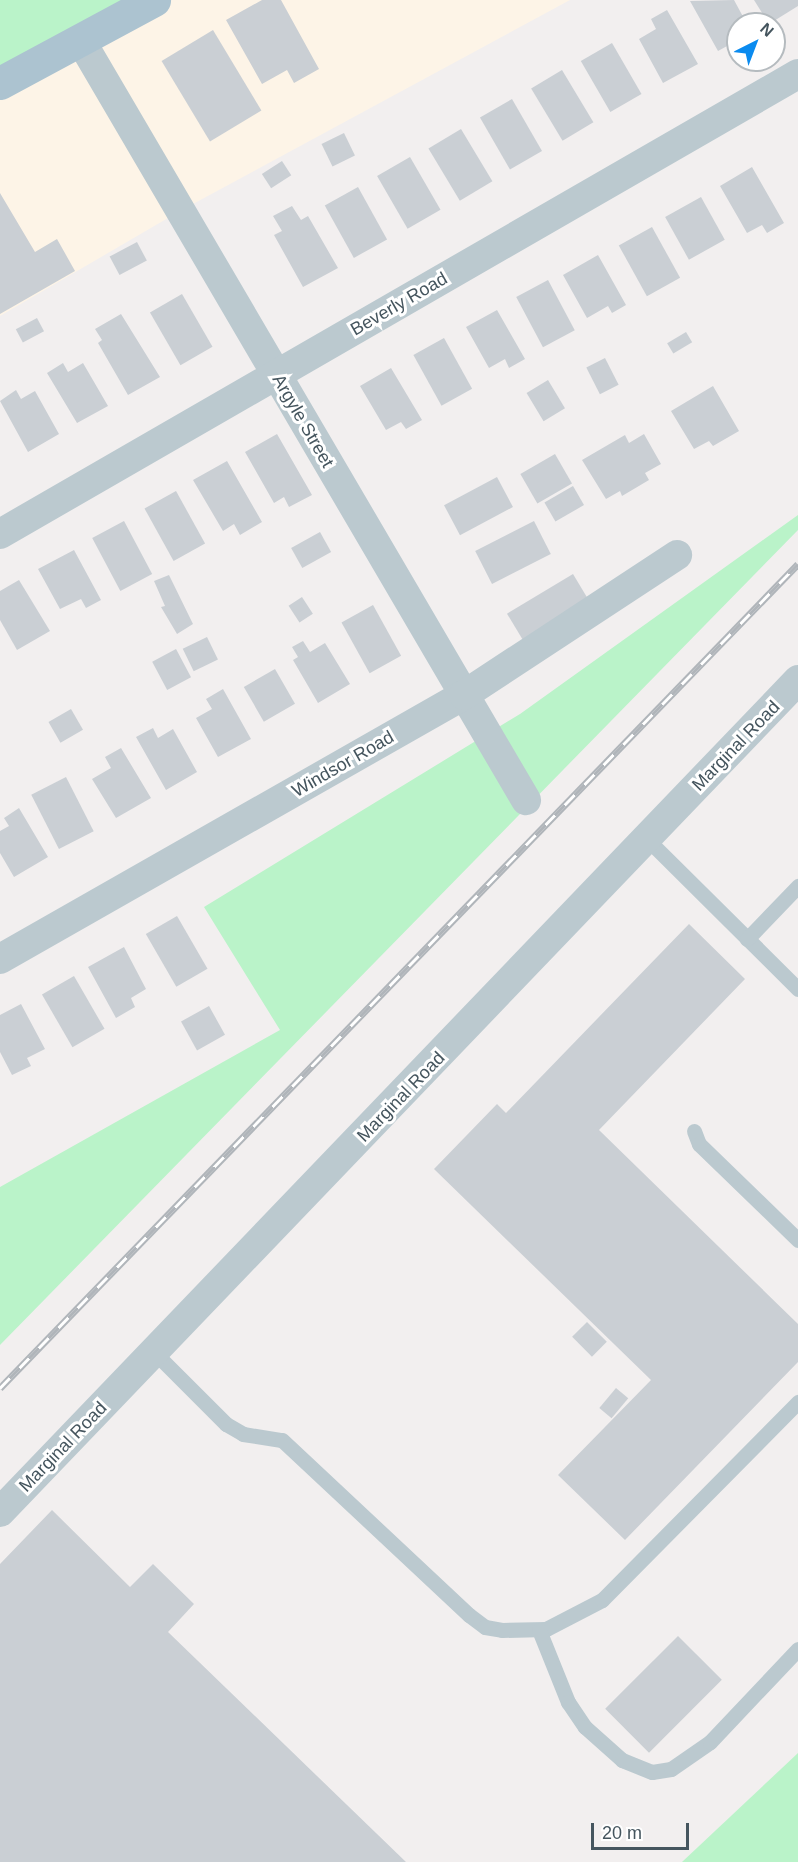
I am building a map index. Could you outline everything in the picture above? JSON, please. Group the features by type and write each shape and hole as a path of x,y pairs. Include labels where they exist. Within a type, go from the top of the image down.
{"main road":[{"path":"0,83 154,0"}],"street":[{"name":"Argyle Street","path":"81,41 526,800"},
{"name":"Beverly Road","path":"0,534 798,74"},
{"name":"Windsor Road","path":"0,959 464,695 677,555"},
{"name":"Marginal Road","path":"0,1512 798,680"}],"lane":[{"path":"647,839 798,989"},
{"path":"747,939 798,886"},
{"path":"694,1131 699,1144 798,1240"},
{"path":"154,1352 226,1424 243,1434 282,1440 485,1628 539,1630 602,1600 798,1402"},
{"path":"539,1630 568,1702 585,1727 622,1760 652,1772 671,1768 710,1742 798,1649"}],"shaded area":[{"path":"154,0 570,0 180,211 0,316 0,83"}],"green space":[{"path":"0,0 154,0 0,83"},
{"path":"798,515 798,530 0,1345 0,1187 280,1030 204,907 520,714"},
{"path":"798,1753 798,1862 682,1862"}],"building":[{"path":"262,0 281,0 319,69 294,83 287,70 262,84 226,20"},
{"path":"734,0 740,12 726,12 726,47 718,51 690,1"},
{"path":"754,0 798,0 798,6 786,13 762,12"},
{"path":"667,10 698,64 663,83 639,39 656,29 651,19"},
{"path":"213,30 261,111 210,141 162,61"},
{"path":"612,43 642,94 610,112 581,61"},
{"path":"562,70 593,122 563,141 531,89"},
{"path":"512,99 542,151 510,169 480,118"},
{"path":"461,129 492,181 460,201 428,149"},
{"path":"344,133 355,155 332,166 322,144"},
{"path":"410,157 440,210 408,229 377,176"},
{"path":"282,161 291,175 271,188 262,174"},
{"path":"752,167 784,223 767,233 762,225 747,233 720,186"},
{"path":"358,187 387,239 354,258 325,205"},
{"path":"0,193 35,252 57,239 75,271 0,314"},
{"path":"701,197 725,240 689,260 665,217"},
{"path":"292,206 301,220 308,216 338,268 303,287 274,235 282,231 273,216"},
{"path":"652,227 680,278 647,296 619,245"},
{"path":"137,242 147,261 119,275 110,257"},
{"path":"598,255 626,305 612,313 608,306 587,318 563,275"},
{"path":"548,280 575,330 543,347 516,297"},
{"path":"182,294 212,347 180,365 150,312"},
{"path":"497,310 525,359 509,368 505,359 489,368 466,327"},
{"path":"121,314 160,377 128,395 98,343 102,340 95,329"},
{"path":"37,318 44,331 23,343 16,329"},
{"path":"686,332 692,342 673,354 667,343"},
{"path":"444,338 472,389 442,406 413,355"},
{"path":"605,358 619,385 600,394 586,368"},
{"path":"63,363 68,372 83,363 108,406 77,423 47,373"},
{"path":"391,368 422,420 406,429 401,422 386,430 360,386"},
{"path":"548,380 565,408 544,421 527,393"},
{"path":"713,386 739,431 713,446 709,441 694,449 671,411"},
{"path":"16,390 21,399 35,391 59,434 28,452 0,401"},
{"path":"277,434 312,495 289,507 284,497 274,503 245,452"},
{"path":"644,434 661,464 645,473 649,480 622,496 620,491 606,499 582,460 625,435 629,443"},
{"path":"555,454 572,483 537,503 520,474"},
{"path":"227,461 262,522 240,535 234,524 223,531 193,480"},
{"path":"497,477 513,507 460,535 444,505"},
{"path":"573,486 584,505 555,522 544,502"},
{"path":"176,491 205,543 174,561 145,508"},
{"path":"124,521 152,574 120,591 92,538"},
{"path":"534,521 551,554 492,584 475,551"},
{"path":"320,532 331,552 302,568 291,548"},
{"path":"74,550 101,600 86,608 81,599 60,609 38,569"},
{"path":"573,574 592,606 526,645 507,614"},
{"path":"169,575 193,624 177,634 161,607 165,606 154,581"},
{"path":"19,580 50,631 17,650 0,620 0,591"},
{"path":"302,597 313,614 299,622 289,606"},
{"path":"373,605 401,656 370,673 342,622"},
{"path":"207,637 218,659 194,671 183,649"},
{"path":"303,641 310,652 325,643 350,684 318,703 293,660 298,657 292,647"},
{"path":"176,649 191,677 167,690 152,662"},
{"path":"275,669 295,704 264,722 244,687"},
{"path":"223,689 251,739 218,757 196,718 212,709 206,699"},
{"path":"71,709 83,730 60,743 48,722"},
{"path":"153,728 158,738 173,729 197,772 166,790 136,737"},
{"path":"121,748 151,798 116,818 92,779 111,768 105,757"},
{"path":"66,777 94,831 59,849 31,795"},
{"path":"19,808 48,857 14,877 0,853 0,831 9,826 4,818"},
{"path":"177,916 208,969 176,987 146,934"},
{"path":"689,924 745,979 599,1130 798,1324 798,1362 625,1540 558,1475 651,1380 434,1169 497,1104 506,1113"},
{"path":"124,947 146,989 131,998 135,1007 116,1018 88,967"},
{"path":"74,976 104,1029 72,1047 42,994"},
{"path":"21,1004 45,1049 27,1058 31,1066 12,1075 0,1052 0,1015"},
{"path":"209,1006 225,1035 197,1050 181,1022"},
{"path":"587,1322 607,1342 592,1357 572,1337"},
{"path":"616,1388 628,1398 612,1418 599,1408"},
{"path":"52,1510 130,1587 153,1564 194,1604 168,1632 406,1862 0,1862 0,1564"},
{"path":"678,1636 722,1680 649,1753 605,1709"}],"railway":[{"path":"0,1388 798,564"}]}
